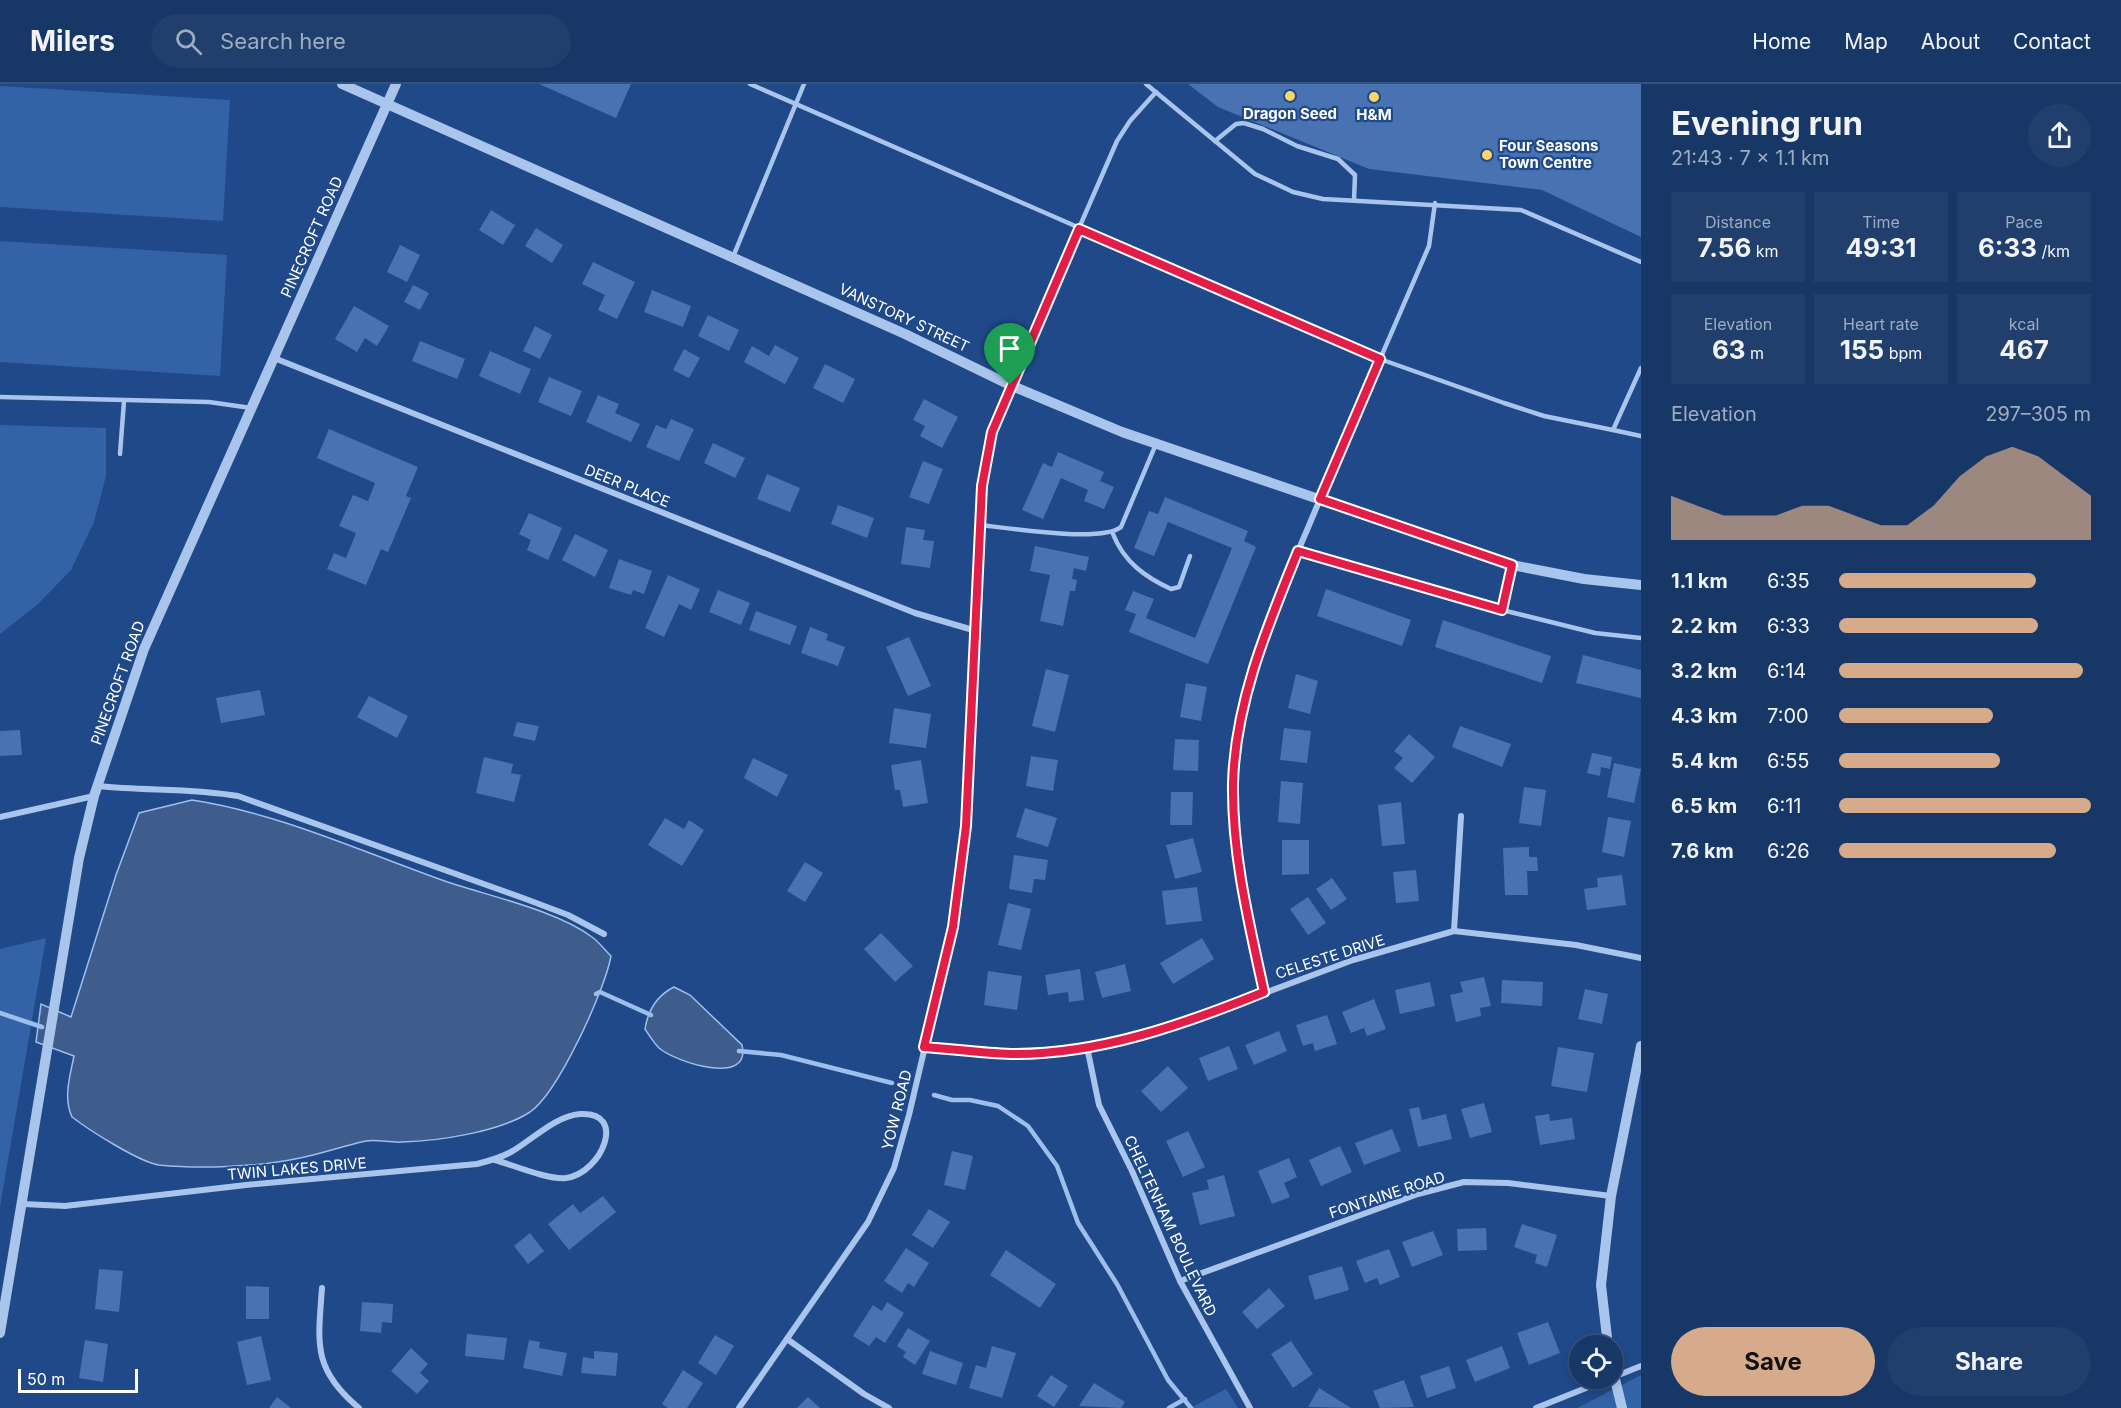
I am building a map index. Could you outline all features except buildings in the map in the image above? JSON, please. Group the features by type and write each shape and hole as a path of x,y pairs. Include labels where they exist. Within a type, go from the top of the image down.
{"street":[{"name":"VANSTORY STREET","path":"342,84 388,102 905,334 1010,385 1122,432 1512,565 1584,579 1640,584"},
{"name":"PINECROFT ROAD","path":"0,1333 79,858 96,791 144,649 396,84"},
{"name":"DEER PLACE","path":"274,358 915,614 973,630"},
{"name":"YOW ROAD","path":"739,1408 868,1222 894,1168 953,927 966,826 973,630 982,486 992,432 1010,385"},
{"path":"1264,992 1245,906 1236,841 1233,783 1245,705 1265,633 1320,499"},
{"path":"0,817 96,791 190,789 238,796 523,898 568,915 604,934"},
{"path":"1454,931 1461,816"},
{"name":"CELESTE DRIVE","path":"924,1047 1012,1054 1087,1047 1143,1034 1219,1010 1353,960 1454,931 1576,945 1641,958"},
{"path":"1607,1335 1601,1285 1611,1196 1641,1046"},
{"name":"CHELTENHAM BOULEVARD","path":"1087,1047 1099,1105 1132,1171 1180,1281 1250,1408"},
{"name":"TWIN LAKES DRIVE","path":"23,1204 65,1206 246,1185 477,1164 495,1160 562,1120 579,1114 592,1116 602,1121 608,1134 605,1146 594,1164 583,1172 564,1178 495,1160"},
{"name":"FONTAINE ROAD","path":"1180,1281 1418,1194 1464,1182 1508,1182 1611,1196"},
{"path":"322,1288 318,1343 327,1376 359,1408"},
{"path":"787,1339 864,1394 889,1408"},
{"path":"1623,1371 1641,1366"},
{"path":"1536,1408 1578,1389"},
{"path":"1618,1389 1622,1408"}],"lane":[{"path":"750,84 1380,359 1518,407 1641,436"},
{"path":"733,257 804,84"},
{"path":"1146,84 1256,174 1280,187 1323,199 1435,203 1521,210 1641,262"},
{"path":"1010,385 1117,141 1156,92"},
{"path":"1215,141 1236,124 1244,123 1263,129 1296,146 1338,159 1355,176 1354,200"},
{"path":"1320,499 1429,246 1435,203"},
{"path":"1613,430 1641,368"},
{"path":"1633,386 1641,387"},
{"path":"0,397 209,402 251,408"},
{"path":"120,454 124,400"},
{"path":"980,525 1055,533 1113,534 1121,527 1156,444"},
{"path":"1113,534 1126,559 1151,579 1171,589 1179,587 1190,556"},
{"path":"1298,551 1502,610 1595,633 1641,638"},
{"path":"1502,610 1512,565"}],"shaded area":[{"path":"0,86 230,100 223,221 0,207"},
{"path":"0,241 227,255 220,376 0,362"},
{"path":"0,425 106,428 106,476 94,522 71,570 38,604 0,634"},
{"path":"192,800 286,823 439,879 559,918 595,939 611,956 607,972 579,1040 554,1084 541,1101 530,1112 517,1119 468,1134 417,1141 366,1141 295,1159 227,1166 192,1167 150,1163 114,1145 72,1117 68,1095 74,1056 36,1042 41,1004 71,1017 116,875 139,813"},
{"path":"46,938 0,1207 0,949"},
{"path":"674,987 690,995 742,1045 742,1058 736,1065 710,1068 668,1054 655,1044 645,1029 648,1016 658,999"},
{"path":"1641,1375 1641,1408 1577,1408 1614,1389 1623,1389 1623,1384"},
{"path":"1226,1389 1238,1408 1190,1408"}],"waterway":[{"path":"596,994 600,992 651,1015"},
{"path":"0,1013 42,1027"},
{"path":"739,1051 781,1055 892,1083"},
{"path":"934,1095 952,1100 970,1100 998,1106 1028,1126 1057,1166 1078,1223 1117,1284 1168,1380 1191,1408"},
{"path":"1169,1408 1185,1399"}],"place":[{"name":"Dragon Seed","path":"1290,96"},
{"name":"H&M","path":"1374,97"},
{"name":"Four Seasons Town Centre","path":"1487,155"}],"route":[{"path":"1079,229 1380,359 1320,499 1512,565 1502,610 1435,593 1298,551 1265,633 1242,715 1233,783 1236,841 1245,906 1264,992 1219,1010 1143,1034 1087,1047 1012,1054 924,1047 953,927 966,826 973,630 982,486 992,432 1010,385 1079,229"}]}
